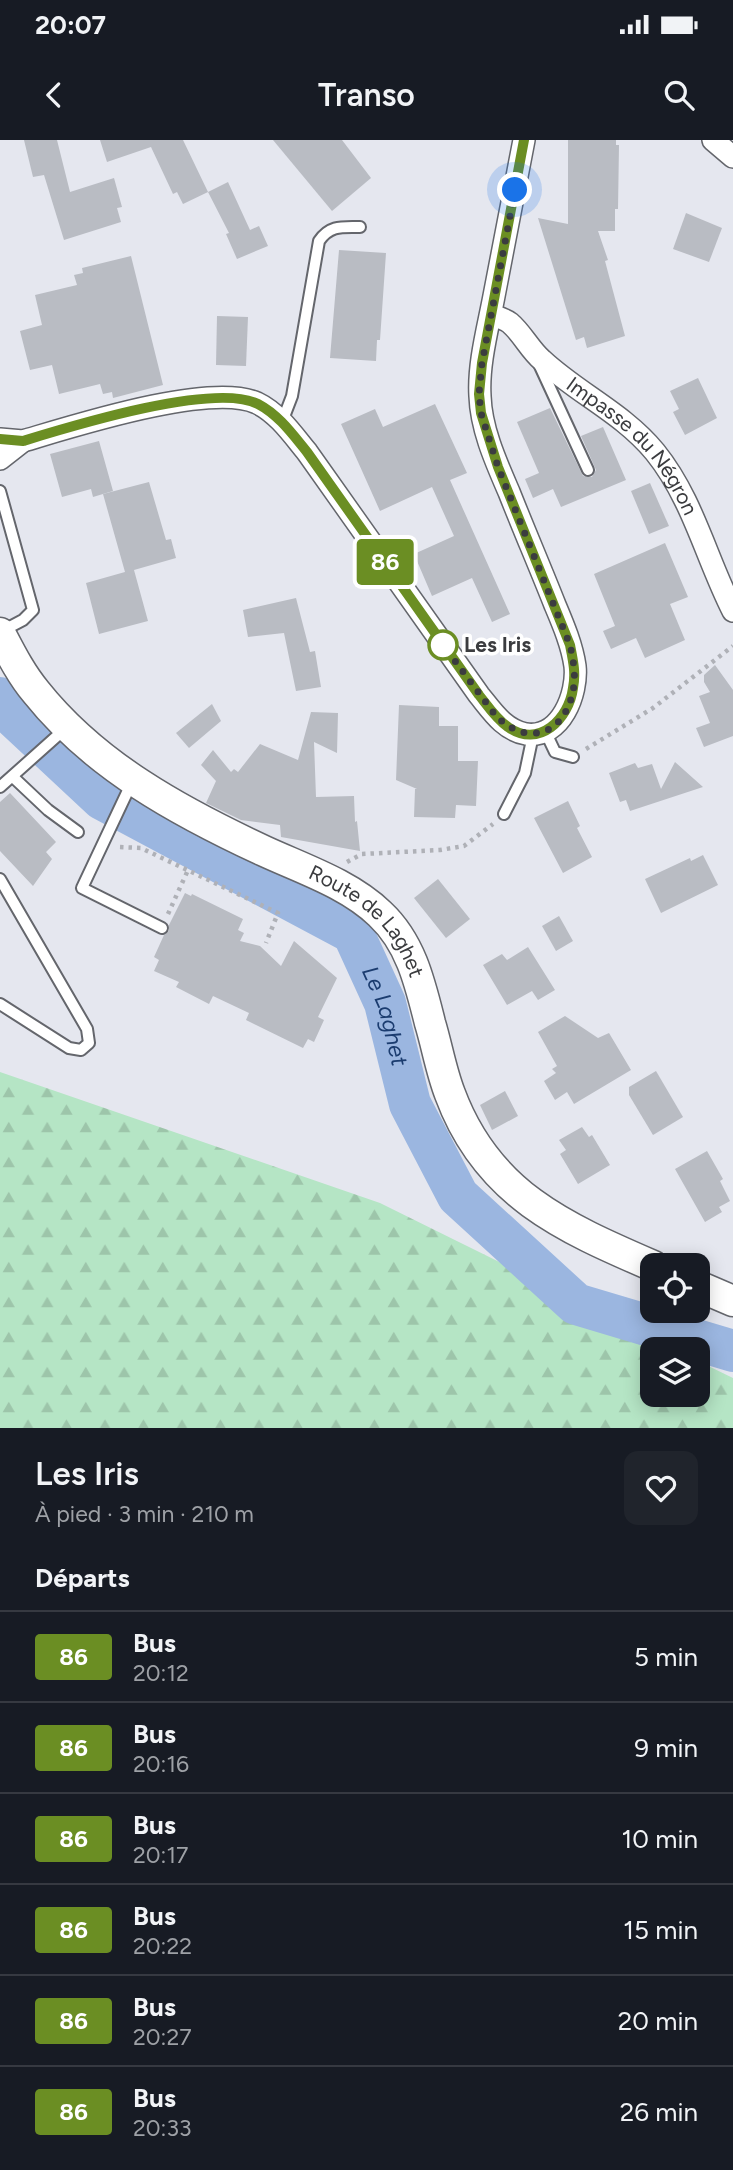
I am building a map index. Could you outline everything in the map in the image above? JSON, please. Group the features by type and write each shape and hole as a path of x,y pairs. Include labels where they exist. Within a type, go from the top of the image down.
{"main road":[{"name":"Route de Laghet","path":"0,633 16,664 63,731 102,757 130,785 366,901 382,916 398,933 411,957 450,1094 477,1148 518,1194 538,1210 559,1223 640,1260"},
{"path":"710,1291 733,1301"}],"street":[{"path":"0,439 23,441 139,410 195,400 240,400 257,403 282,422 307,452 479,695 507,727 518,732 539,733 556,725 570,701 575,667 560,617 498,467 481,413 479,394 524,140"},
{"path":"713,140 733,157"},
{"name":"Impasse du Négron","path":"491,315 510,322 542,360 615,414 654,451 674,479 694,515 719,583 733,611"},
{"path":"0,458 23,441"}],"lane":[{"path":"282,422 292,396 319,241 325,232 336,227 360,227"},
{"path":"532,349 588,470"},
{"path":"0,491 33,610 23,620 0,633"},
{"path":"0,787 63,731"},
{"path":"539,733 555,752 573,757"},
{"path":"504,814 525,773 539,733"},
{"path":"13,777 48,810 78,832"},
{"path":"130,785 82,888 162,928"},
{"path":"0,880 88,1029 89,1042 81,1050 69,1048 0,1004"}],"path":[{"path":"573,757 653,708 733,646"},
{"path":"362,854 440,850 464,846 487,830"},
{"path":"102,846 141,848 278,913 267,943"},
{"path":"162,928 188,870"}],"green space":[{"path":"0,1072 380,1203 651,1337 640,1337 640,1407 710,1407 710,1367 733,1378 733,1428 0,1428"}],"building":[{"path":"24,140 57,140 70,192 114,178 122,207 117,208 121,222 64,240 44,175 33,177"},
{"path":"100,140 183,140 208,192 183,204 177,192 173,194 151,147 107,162"},
{"path":"273,140 342,140 371,178 332,211"},
{"path":"568,140 616,140 616,145 619,145 615,231 598,231 608,260 605,261 625,336 587,348 584,337 576,340 538,218 568,224"},
{"path":"228,182 250,230 259,226 268,246 237,259 226,234 229,233 208,192"},
{"path":"686,213 722,228 709,262 673,249"},
{"path":"339,250 386,253 376,361 330,358"},
{"path":"131,256 163,385 113,398 112,392 103,394 100,384 59,394 52,365 30,370 20,331 42,325 35,295 77,285 74,275 83,273 82,268"},
{"path":"217,316 248,317 246,366 216,365"},
{"path":"698,378 717,418 685,435 673,412 679,409 670,391"},
{"path":"435,404 467,473 450,480 510,614 492,622 472,578 432,596 414,554 454,536 432,487 380,511 341,424 375,409 383,427"},
{"path":"550,408 583,476 592,477 596,470 581,436 603,427 626,480 561,507 553,489 533,498 525,479 539,473 517,422"},
{"path":"99,441 113,491 93,497 91,489 62,497 50,454"},
{"path":"149,482 166,540 171,539 176,558 134,570 148,621 99,634 86,583 125,572 103,494"},
{"path":"650,483 669,526 649,534 631,491"},
{"path":"665,543 688,597 670,604 685,640 645,658 636,638 611,649 603,631 615,626 594,574"},
{"path":"296,598 310,652 315,651 321,687 296,691 284,633 248,637 243,610"},
{"path":"715,665 733,690 733,736 704,747 696,728 710,723 699,696 710,692 704,682 704,675"},
{"path":"212,704 221,721 189,748 176,733"},
{"path":"399,705 439,707 439,726 458,726 458,761 478,761 476,806 456,805 455,818 414,817 417,789 396,780"},
{"path":"311,712 338,713 337,753 314,742 316,797 354,796 360,851 281,837 280,825 241,820 206,803 216,781 201,765 213,750 231,772 234,769 238,772 260,744 298,760"},
{"path":"675,762 703,787 630,811 626,800 620,802 609,773 635,763 638,768 652,764 661,789"},
{"path":"10,793 56,842 46,852 52,859 33,886 0,851 0,802"},
{"path":"568,801 580,826 577,828 592,857 563,873 534,818"},
{"path":"703,855 718,885 661,913 645,879 690,858 691,861"},
{"path":"438,879 470,919 446,938 414,898"},
{"path":"185,893 243,919 238,930 244,933 240,941 260,946 281,966 294,941 337,978 318,1017 324,1020 314,1042 308,1039 303,1048 246,1020 249,1013 213,996 209,1004 176,987 179,982 154,971 159,960 154,957 164,935 169,931 169,925"},
{"path":"559,916 573,941 556,951 542,926"},
{"path":"528,947 555,990 538,1000 532,991 507,1005 483,965 502,954 507,960"},
{"path":"565,1016 598,1038 609,1033 631,1070 574,1104 567,1092 555,1100 544,1081 556,1073 552,1069 557,1066 538,1032"},
{"path":"656,1071 683,1117 653,1135 629,1095 629,1087"},
{"path":"505,1091 518,1116 492,1130 480,1105"},
{"path":"582,1127 589,1137 592,1135 610,1165 578,1184 560,1154 566,1150 559,1140"},
{"path":"707,1151 723,1179 720,1181 730,1201 719,1207 722,1212 705,1222 675,1169"}],"waterway":[{"name":"Le Laghet","path":"0,698 10,713 102,799 353,933 385,1003 410,1104 458,1196 576,1304 733,1351"}],"bus line":[{"name":"86","path":"0,439 23,441 171,402 220,399 257,403 282,422 307,452 496,716 507,727 533,735 556,725 570,701 573,688 575,667 570,645 498,467 486,433 479,394 482,363 524,140"}],"place":[{"name":"Les Iris","path":"443,645"}],"route":[{"path":"443,645 438,638 496,716 507,727 518,732 533,735 556,725 570,701 575,667 570,645 498,467 481,413 479,394 482,363 515,190"}]}
